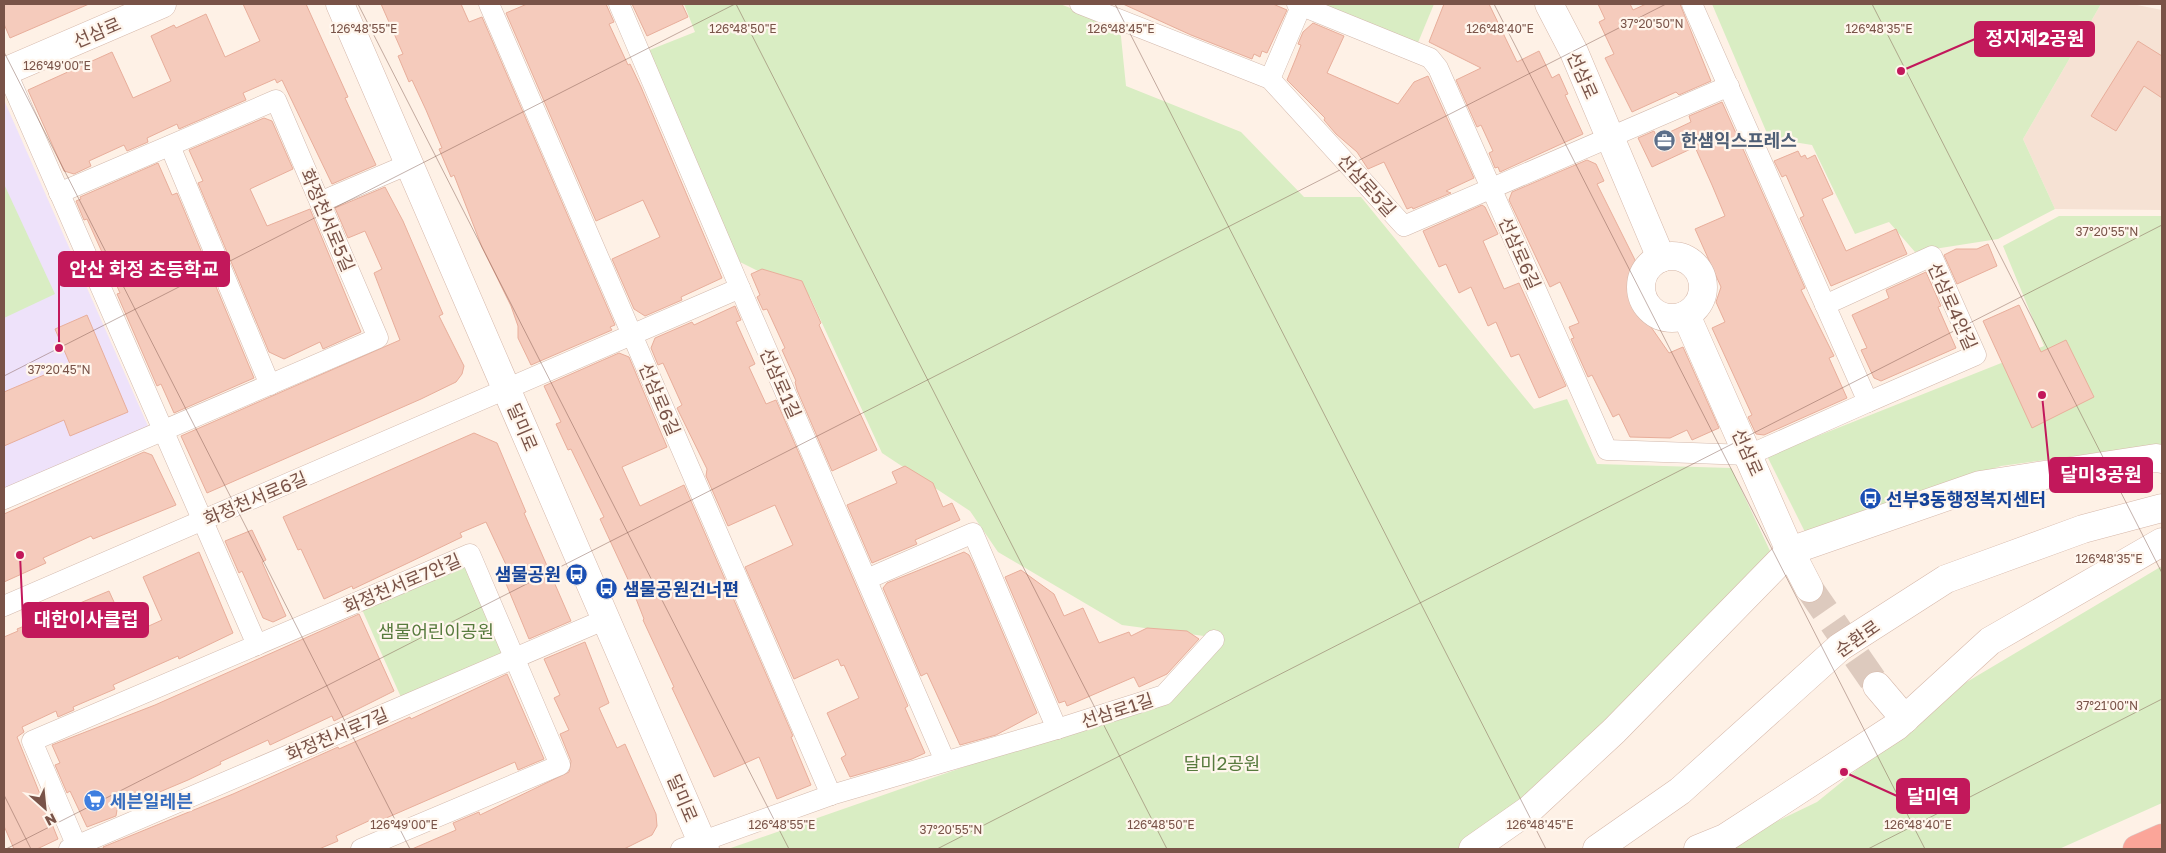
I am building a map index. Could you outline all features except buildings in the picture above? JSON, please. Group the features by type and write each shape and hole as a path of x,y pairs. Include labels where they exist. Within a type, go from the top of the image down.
{"highway":[{"path":"2137,849 2162,838"}],"main road":[{"name":"선삼로","path":"4,70 162,4"},
{"name":"달미로","path":"340,4 606,619 696,846"},
{"name":"선삼로","path":"1549,4 1574,52 1661,258"},
{"path":"1671,255 1682,257 1691,262 1701,274 1704,290 1701,300 1695,309 1686,315 1666,318 1649,308 1643,300 1642,280 1652,263 1661,258 1671,255"},
{"name":"선삼로","path":"1686,315 1790,551 1809,588"},
{"path":"1473,849 1530,809 1607,737 1790,551 1980,485 2156,458 2162,459"},
{"name":"순환로","path":"1597,849 1680,791 1840,647 1946,578 2083,529 2162,508"},
{"path":"1698,849 1725,838 1904,719 1990,641 2162,542"},
{"path":"1877,686 1904,719"}],"street":[{"name":"선삼로6길","path":"490,4 831,795"},
{"name":"선삼로1길","path":"619,4 740,288 946,761"},
{"name":"선삼로5길","path":"1080,4 1270,79 1404,226 1492,190 1729,86"},
{"path":"1270,79 1300,4"},
{"name":"선삼로6길","path":"1300,4 1430,58 1438,68 1607,450 1749,455"},
{"path":"1692,4 1868,402"},
{"path":"4,70 257,645"},
{"name":"화정천서로5길","path":"4,499 378,338 276,100 59,193"},
{"path":"170,146 270,385"},
{"path":"320,202 409,164"},
{"name":"선삼로4안길","path":"1749,455 1976,355 1932,256 1825,305"},
{"name":"화정천서로6길","path":"4,606 740,288"},
{"path":"867,579 974,533 1057,729"},
{"name":"화정천서로7안길","path":"75,848 32,741 470,554 560,764 361,849"},
{"name":"화정천서로7길","path":"75,848 606,619"},
{"name":"선삼로1길","path":"696,846 831,795 1057,729 1164,694 1214,640"}],"shaded area":[{"path":"2101,4 2132,4 2162,10 2162,210 2055,209 2023,139"},
{"path":"4,100 148,426 4,490"}],"green space":[{"name":"달미2공원","path":"684,4 1060,4 1120,27 1126,86 1241,132 1304,197 1361,197 1534,409 1567,399 1597,464 1731,468 1771,553 1613,718 1463,849 728,849 1168,696 1219,638 1122,625 998,552 970,511 882,453 810,297 740,262 647,51 695,32"},
{"path":"1324,4 1434,4 1417,45 1327,7"},
{"path":"1712,4 2101,4 2023,139 2055,209 1998,239 1915,252 1889,222 1855,234 1812,145 1769,138"},
{"path":"4,184 55,294 4,318"},
{"path":"2059,216 2162,216 2162,444 2001,466 1805,532 1767,456 2044,346 2003,246"},
{"name":"샘물어린이공원","path":"468,558 511,656 404,704 360,605"},
{"path":"2162,566 2162,803 2059,849 1719,849 1817,802 1960,686"}],"tunnel":[{"path":"1809,588 1877,686"}],"place":[{"name":"정지제2공원","path":"1901,71"},
{"name":"한샘익스프레스","path":"1665,140"},
{"name":"안산 화정 초등학교","path":"59,348"},
{"name":"달미3공원","path":"2042,395"},
{"name":"선부3동행정복지센터","path":"1870,499"},
{"name":"대한이사클럽","path":"20,555"},
{"name":"샘물공원","path":"577,574"},
{"name":"샘물공원건너편","path":"607,589"},
{"name":"달미역","path":"1844,772"},
{"name":"세븐일레븐","path":"94,801"}]}
